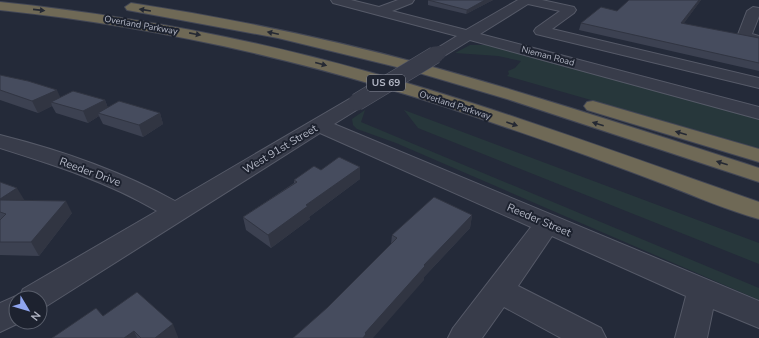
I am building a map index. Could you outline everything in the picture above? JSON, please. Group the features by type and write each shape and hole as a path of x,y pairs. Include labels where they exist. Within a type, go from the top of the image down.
{"highway":[{"name":"Overland Parkway","path":"0,6 105,18 201,35 252,46 363,75 511,123 759,211"},
{"name":"Overland Parkway","path":"118,6 241,26 366,54 437,73 759,175"},
{"path":"366,54 514,83 759,156"}],"street":[{"path":"381,12 408,0"},
{"path":"526,0 570,10 541,31 759,83"},
{"name":"West 91st Street","path":"47,290 526,0"},
{"name":"Nieman Road","path":"345,1 381,12 759,113"},
{"path":"759,12 753,11 744,37 759,40"},
{"name":"Reeder Street","path":"319,125 759,315"},
{"name":"Reeder Drive","path":"0,141 104,176 147,194 176,212"},
{"path":"464,338 548,223"},
{"path":"499,290 590,338"},
{"path":"691,338 702,291"}],"shaded area":[{"path":"470,45 487,45 759,119 759,148 507,76 509,74 508,71 515,68 521,61 498,56 455,53"},
{"path":"365,110 361,122 759,288 759,300 396,143 357,129 353,125 352,119"},
{"path":"404,110 759,243 759,264 418,128"}],"building":[{"path":"428,0 485,0 467,10"},
{"path":"629,0 699,0 681,23 759,38 759,63 581,23 601,7 617,11"},
{"path":"0,75 28,81 57,90 32,101 0,90"},
{"path":"73,91 105,100 83,111 51,102"},
{"path":"119,101 160,113 139,125 98,113"},
{"path":"339,157 360,167 306,205 308,206 268,235 243,217 297,182 294,180 314,166 321,170"},
{"path":"0,182 17,188 0,199"},
{"path":"434,197 472,215 424,265 425,266 365,333 366,334 363,338 293,338 328,307 397,238 392,235"},
{"path":"0,200 66,201 31,242 0,242 0,220 6,214 0,212"},
{"path":"137,292 173,324 155,338 141,338 134,331 124,338 52,338 96,308 103,316"}]}
